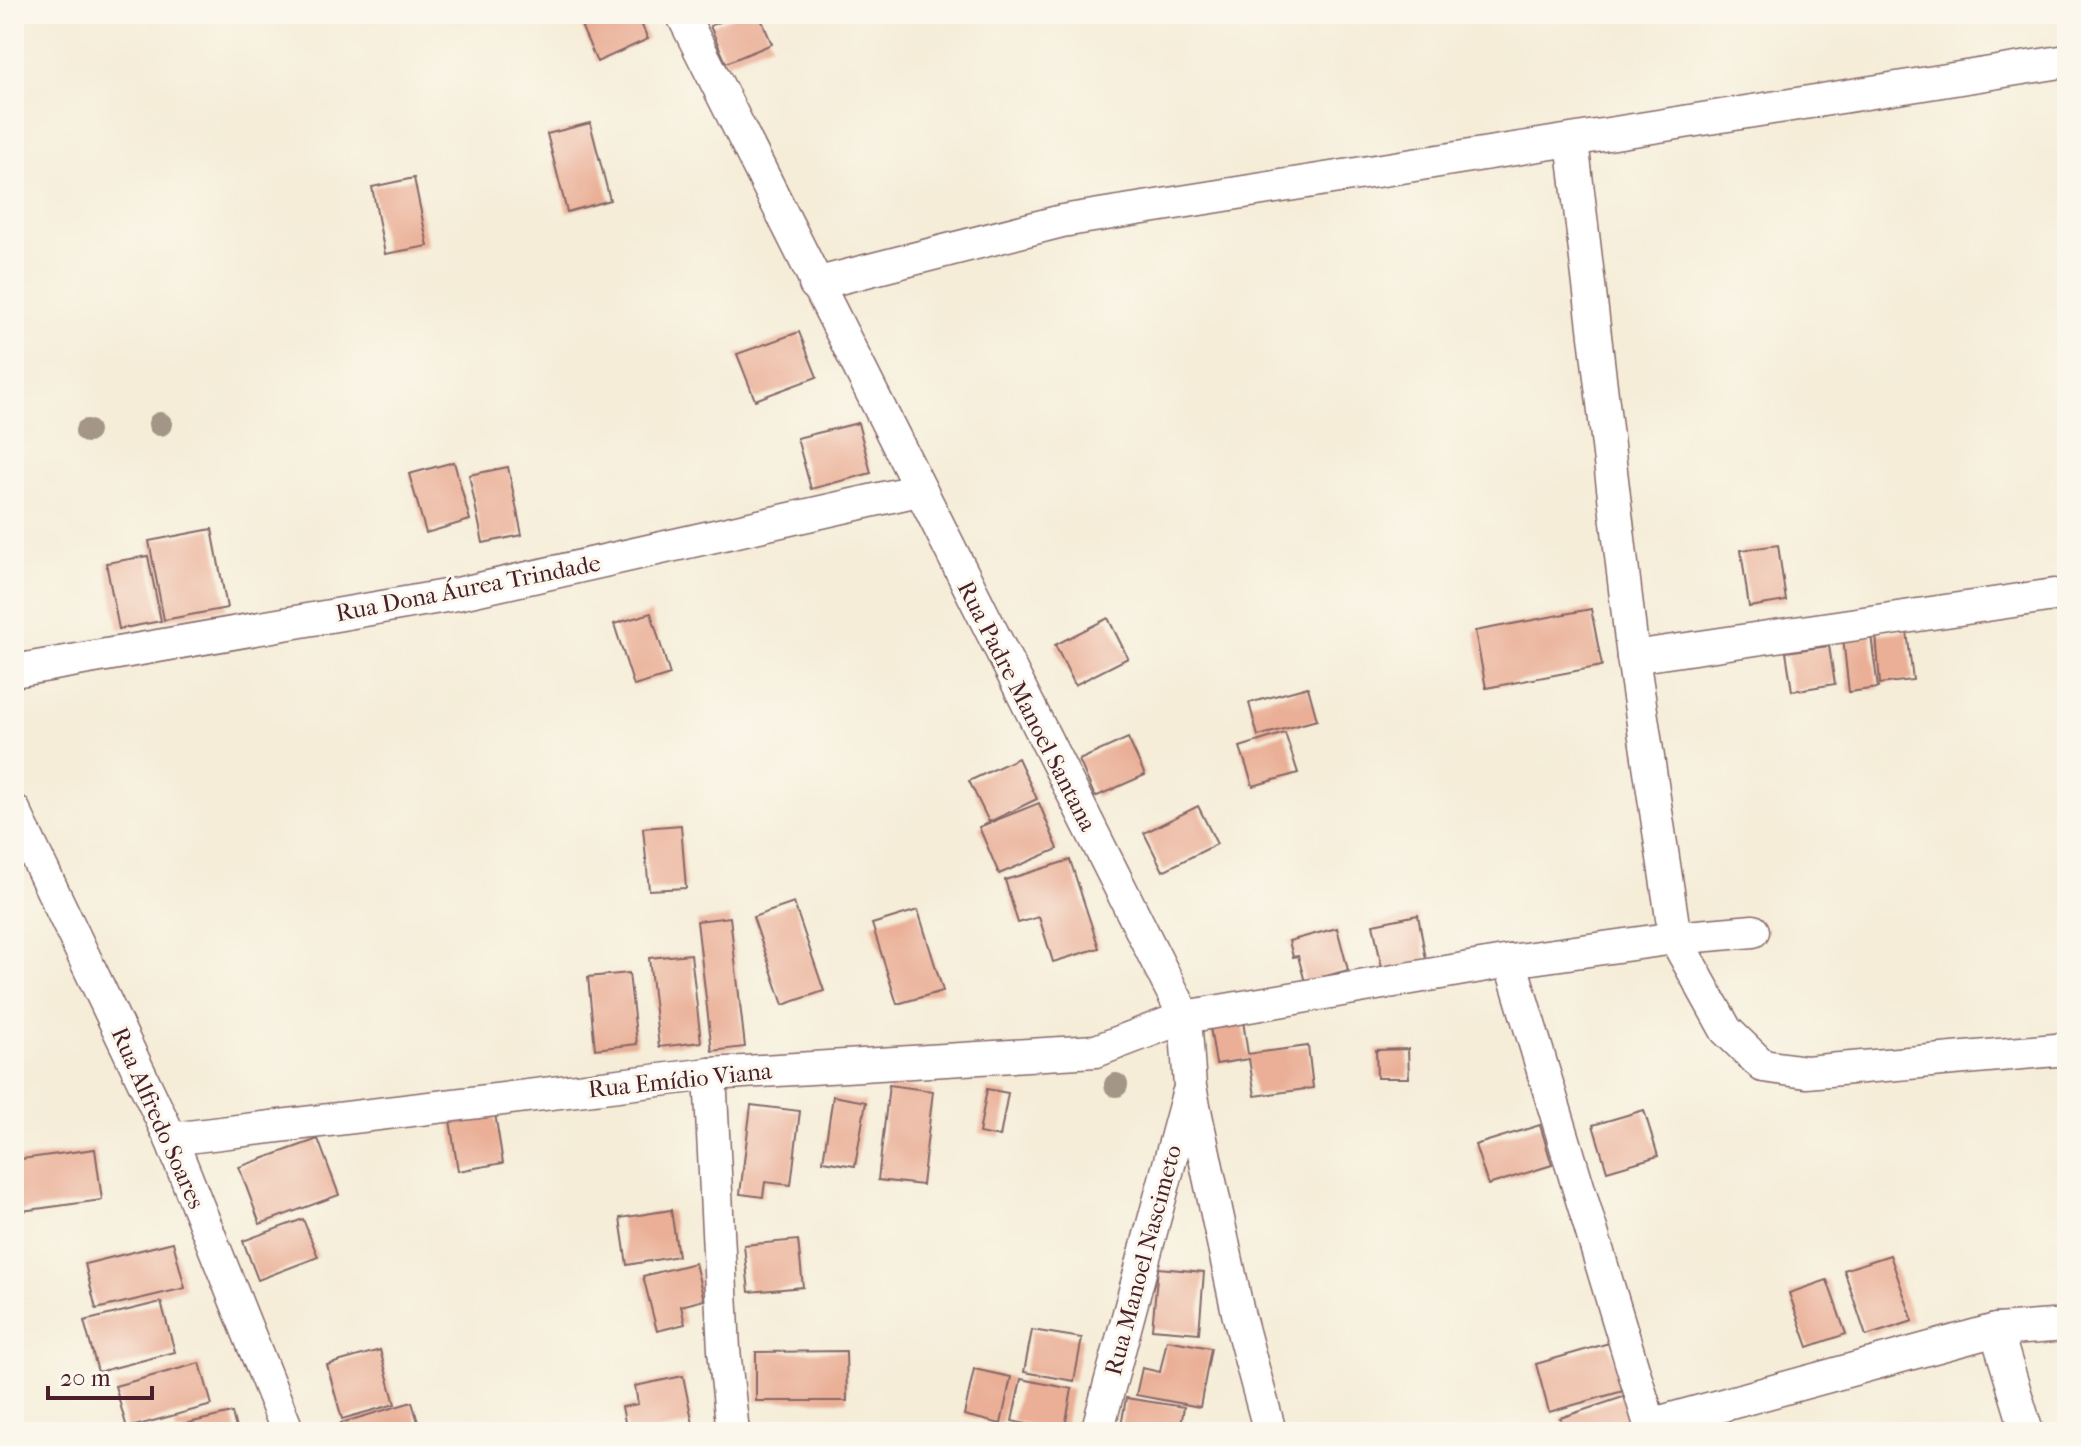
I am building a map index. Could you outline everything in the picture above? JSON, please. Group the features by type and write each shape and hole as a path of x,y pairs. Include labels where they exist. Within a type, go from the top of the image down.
{"street":[{"name":"Rua Padre Manoel Santana","path":"682,14 1185,1017 1190,1087 1238,1313 1270,1432"},
{"path":"815,284 1062,221 2067,61"},
{"path":"1572,141 1633,657 1675,938 1726,1030 1763,1066 1806,1072 2067,1049"},
{"name":"Rua Dona Áurea Trindade","path":"14,671 457,594 919,490"},
{"path":"1633,657 2054,595"},
{"name":"Rua Alfredo Soares","path":"14,810 171,1139 288,1432"},
{"name":"Rua Emídio Viana","path":"171,1139 710,1074 1096,1051 1185,1017 1510,961 1675,938 1753,931"},
{"path":"1510,961 1650,1425 1996,1330 2067,1325"},
{"path":"710,1074 724,1350 733,1432"},
{"name":"Rua Manoel Nascimeto","path":"1097,1432 1190,1087"},
{"path":"1996,1330 2027,1432"}],"building":[{"path":"595,14 637,14 648,39 597,62 579,21"},
{"path":"738,14 759,14 772,44 726,63 710,26"},
{"path":"590,123 610,200 567,212 547,134"},
{"path":"414,178 428,246 385,254 372,187"},
{"path":"799,332 817,377 755,400 737,354"},
{"path":"858,423 871,473 811,489 797,438"},
{"path":"454,462 470,520 426,533 409,474"},
{"path":"508,467 522,535 483,543 469,475"},
{"path":"212,529 227,608 164,620 149,541"},
{"path":"1778,545 1786,601 1749,607 1741,550"},
{"path":"148,556 161,621 119,629 106,563"},
{"path":"1591,609 1602,666 1486,688 1475,631"},
{"path":"651,613 670,675 634,686 614,624"},
{"path":"1108,618 1128,658 1075,685 1055,645"},
{"path":"1907,631 1913,680 1880,684 1876,634"},
{"path":"1871,635 1878,688 1849,692 1843,638"},
{"path":"1829,646 1835,684 1792,691 1786,652"},
{"path":"1308,687 1317,720 1258,736 1249,703"},
{"path":"1285,733 1298,773 1253,786 1240,747"},
{"path":"1128,738 1145,775 1095,797 1079,760"},
{"path":"1018,758 1037,799 989,822 969,781"},
{"path":"1039,803 1058,849 999,874 979,827"},
{"path":"1198,806 1217,844 1163,871 1144,833"},
{"path":"681,825 686,888 649,890 643,828"},
{"path":"1070,860 1099,948 1053,962 1039,917 1018,923 1005,880"},
{"path":"794,903 824,991 783,1005 753,917"},
{"path":"918,910 943,991 897,1004 872,924"},
{"path":"1418,915 1427,965 1383,973 1373,924"},
{"path":"730,917 745,1047 712,1051 697,921"},
{"path":"1337,928 1348,970 1305,982 1298,956 1293,957 1289,941"},
{"path":"691,954 701,1042 659,1047 649,958"},
{"path":"629,973 637,1044 595,1049 588,977"},
{"path":"1243,1021 1248,1054 1308,1046 1313,1088 1255,1096 1249,1059 1216,1064 1210,1027"},
{"path":"1408,1049 1409,1078 1377,1078 1376,1050"},
{"path":"889,1085 933,1091 922,1185 878,1180"},
{"path":"987,1089 1008,1093 1000,1137 979,1133"},
{"path":"833,1096 866,1102 855,1166 823,1161"},
{"path":"751,1105 800,1111 791,1185 765,1182 763,1197 740,1194"},
{"path":"494,1107 503,1163 458,1171 449,1114"},
{"path":"1644,1110 1658,1156 1607,1171 1593,1125"},
{"path":"1540,1125 1552,1165 1488,1185 1475,1145"},
{"path":"318,1139 339,1195 260,1224 239,1167"},
{"path":"95,1149 102,1200 14,1212 14,1160"},
{"path":"671,1210 678,1256 627,1265 620,1218"},
{"path":"303,1219 318,1257 258,1280 243,1241"},
{"path":"798,1240 803,1287 749,1292 744,1245"},
{"path":"173,1242 185,1288 96,1309 85,1264"},
{"path":"1890,1255 1913,1321 1866,1336 1844,1270"},
{"path":"695,1263 704,1300 681,1306 685,1324 657,1331 643,1276"},
{"path":"1158,1268 1204,1272 1199,1333 1152,1329"},
{"path":"1827,1280 1846,1334 1808,1347 1789,1293"},
{"path":"161,1302 175,1352 98,1372 84,1321"},
{"path":"1032,1330 1082,1338 1074,1381 1024,1372"},
{"path":"1167,1340 1211,1348 1200,1407 1136,1395 1142,1368 1160,1372"},
{"path":"1609,1343 1623,1391 1549,1412 1536,1364"},
{"path":"380,1350 395,1404 342,1419 327,1365"},
{"path":"846,1351 847,1401 756,1401 756,1352"},
{"path":"200,1363 212,1405 127,1428 115,1386"},
{"path":"974,1369 1011,1377 1001,1424 964,1415"},
{"path":"683,1376 693,1424 653,1432 627,1432 622,1407 638,1404 635,1386"},
{"path":"1021,1379 1072,1389 1064,1432 1012,1421"},
{"path":"1626,1396 1638,1432 1565,1432 1560,1418"},
{"path":"1126,1398 1184,1407 1180,1432 1120,1432"},
{"path":"412,1402 421,1432 344,1432 341,1423"},
{"path":"232,1413 237,1432 176,1432 175,1426"}]}
